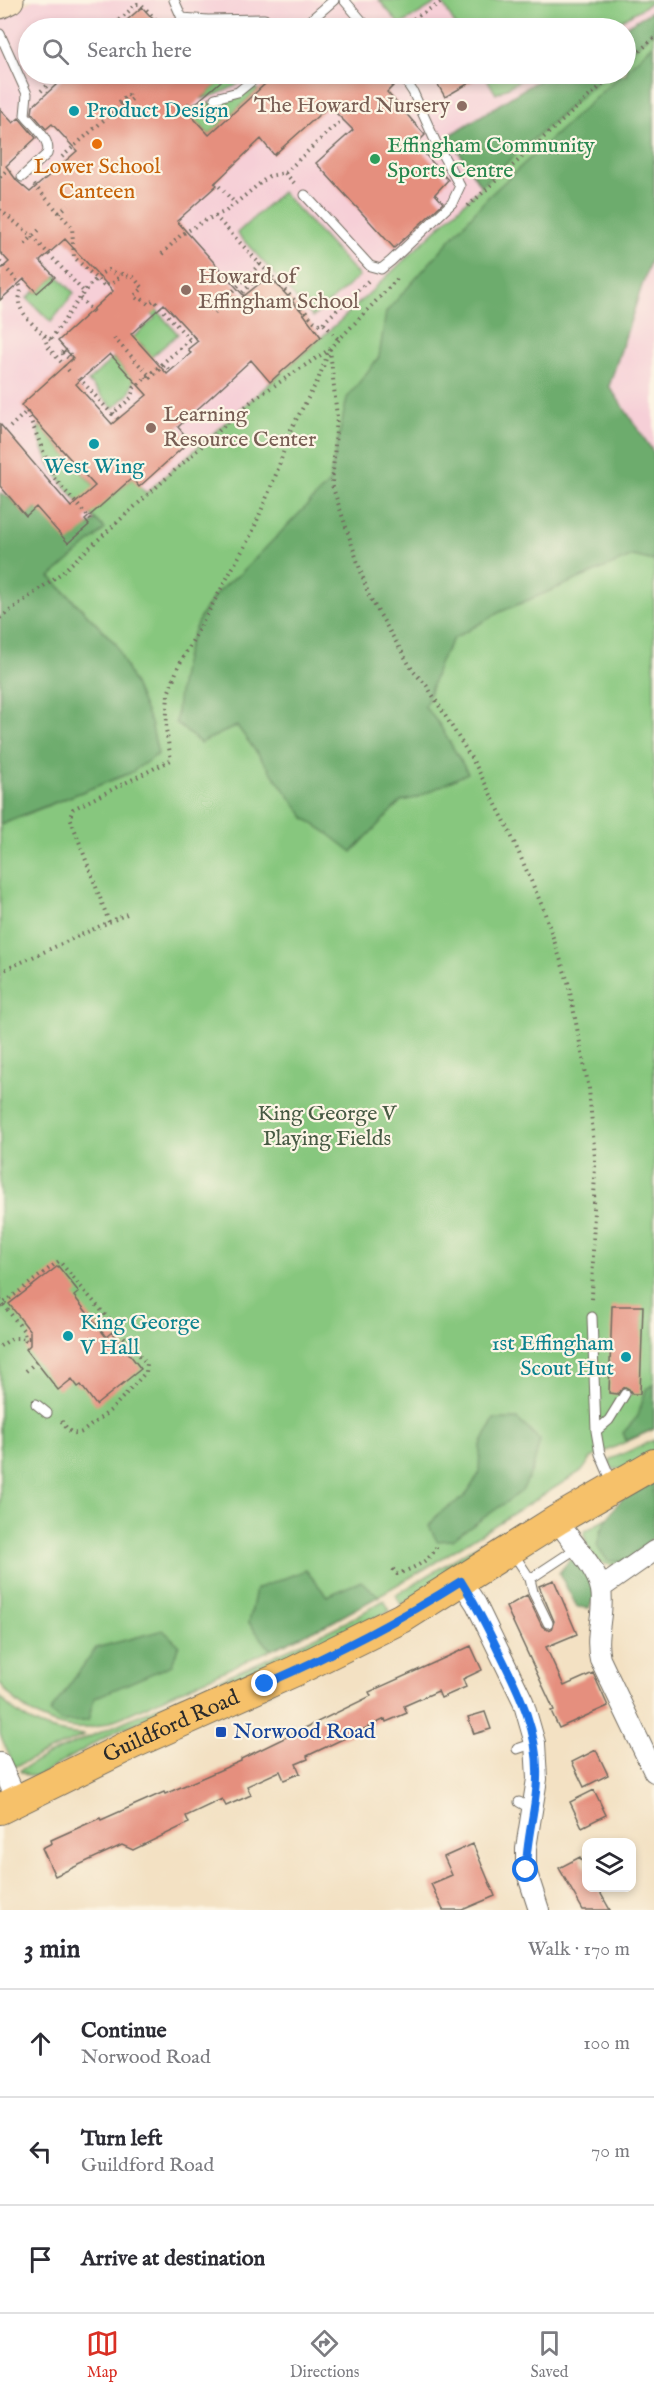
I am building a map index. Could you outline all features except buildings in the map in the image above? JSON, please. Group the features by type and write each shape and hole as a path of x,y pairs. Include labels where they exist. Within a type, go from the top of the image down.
{"main road":[{"name":"Guildford Road","path":"8,1804 137,1741 351,1645 402,1618 557,1520 654,1464"}],"street":[{"path":"0,5 10,0"},
{"path":"557,1520 593,1570 601,1588 602,1606 596,1644 600,1659 654,1772"},
{"path":"601,1588 654,1551"},
{"path":"461,1581 476,1605 523,1701 526,1746 537,1779 526,1806 526,1870 539,1910"},
{"path":"0,1764 8,1804"}],"lane":[{"path":"174,0 182,18"},
{"path":"313,18 334,0"},
{"path":"344,0 359,18"},
{"path":"0,34 3,51 18,78"},
{"path":"21,84 27,94 25,115 46,140 49,148 47,154 22,177"},
{"path":"215,98 238,92 248,84"},
{"path":"305,195 370,266 381,269 452,203 460,186 408,84"},
{"path":"592,1317 596,1431 600,1454 614,1486"},
{"path":"596,1431 609,1420 625,1394"},
{"path":"36,1404 46,1413"},
{"path":"530,1579 577,1548"},
{"path":"510,1549 530,1579 533,1592 548,1623"}],"path":[{"path":"416,18 448,0"},
{"path":"121,18 136,4 141,4 154,18"},
{"path":"636,54 654,38"},
{"path":"460,214 603,84"},
{"path":"58,160 94,131 101,118 128,95 132,99 126,104 128,105"},
{"path":"101,118 122,104"},
{"path":"162,254 181,235 226,211 269,176 285,173 328,131 343,120"},
{"path":"0,177 12,166"},
{"path":"215,182 235,203"},
{"path":"30,185 32,183 72,227 74,257 87,267 95,279 107,285 119,275"},
{"path":"59,213 68,205"},
{"path":"0,210 32,236 84,292"},
{"path":"215,216 260,264 339,340"},
{"path":"25,244 39,231"},
{"path":"0,263 19,283 21,310 44,336 48,347 69,370"},
{"path":"215,314 260,264"},
{"path":"0,618 60,574 254,399 330,349 407,267"},
{"path":"314,328 381,269"},
{"path":"44,336 52,340 84,292 95,279 108,270 119,275 131,275 143,288 134,296 148,304 154,300 192,338 134,388 131,398 113,413"},
{"path":"250,274 255,280 241,294 246,299 250,295"},
{"path":"80,298 93,312"},
{"path":"114,338 148,380 165,365 169,370 166,373"},
{"path":"109,922 70,817 73,809 171,760 166,729 167,706 168,694 178,668 252,533 277,472 290,431 318,380 330,349"},
{"path":"330,349 337,417 333,485 369,596 413,671 427,686 476,765 507,826 543,908 567,982 590,1089 595,1158 592,1317"},
{"path":"72,356 63,352 72,362"},
{"path":"79,378 111,414 113,413 118,418"},
{"path":"10,427 27,411 54,478 85,517 91,520"},
{"path":"49,482 54,478"},
{"path":"0,972 127,914"},
{"path":"0,1346 13,1338 28,1338 1,1304 59,1261 147,1364 146,1372 111,1410 79,1434 70,1432 46,1400 36,1404"},
{"path":"26,1371 36,1362"},
{"path":"393,1569 397,1574 419,1563 431,1556 437,1545"},
{"path":"419,1563 423,1570"}],"shaded area":[{"name":"Howard of Effingham School","path":"33,0 654,0 654,10 636,20 636,18 18,18 18,84 532,84 449,136 481,186 341,320 50,576 10,498 0,493 0,17"},
{"path":"654,249 654,454 609,386"}],"green space":[{"path":"379,0 441,0 411,18 394,18"},
{"path":"449,0 654,0 625,18 451,18 443,4"},
{"name":"King George V Playing Fields","path":"654,10 654,249 609,386 654,454 654,1429 591,1458 583,1470 423,1570 332,1622 102,1725 81,1728 54,1724 29,1712 8,1694 0,1683 0,825 129,773 158,754 116,644 50,576 105,529 73,496 54,470 46,457 38,428 40,426 107,500 132,478 146,493 341,320 481,187 449,136 532,84 636,84 636,20"},
{"path":"654,10 654,31 636,47 636,20"},
{"path":"654,44 654,249 609,386 654,453 654,561 633,556 500,612 453,639 440,661 425,707 439,724 468,773 416,798 401,801 352,852 306,819 237,726 200,743 176,723 181,681 190,640 209,603 223,587 240,574 329,483 347,398 379,357 386,312 488,197 610,84 636,84 636,61"},
{"path":"218,84 239,84 228,90 201,99"},
{"path":"490,84 514,84 496,94"},
{"path":"532,84 595,84 481,186 449,136"},
{"path":"254,87 258,90 209,135 184,107 198,108 240,95"},
{"path":"282,192 359,276 313,317 237,233"},
{"path":"57,275 74,293 51,322 27,298 35,291 37,293"},
{"path":"151,304 178,334 148,360 146,358 149,354 141,344 130,340 155,318 147,308"},
{"path":"113,358 134,380 129,394 113,408 88,381"},
{"path":"0,493 10,498 26,516 50,495 89,525 96,520 105,529 50,577 116,644 151,723 158,754 130,773 0,824"},
{"path":"654,1385 654,1429 626,1441 623,1433 638,1416 646,1389"},
{"path":"494,1419 517,1419 540,1440 533,1468 522,1491 452,1540 437,1541 429,1526 438,1514 465,1496 479,1474 480,1447"},
{"path":"654,1440 654,1455 622,1469 613,1469 609,1463 611,1459"},
{"path":"654,1482 654,1537 627,1561 608,1561 597,1546 608,1518 628,1494"},
{"path":"610,1516 600,1532 627,1561 610,1565 597,1560 592,1555 584,1532"},
{"path":"502,1530 479,1555 401,1605 396,1595"},
{"path":"571,1558 584,1570 596,1595 589,1608 577,1607 559,1573"},
{"path":"306,1570 327,1596 361,1581 379,1596 332,1622 271,1650 249,1623 256,1589"},
{"path":"384,1600 390,1611 226,1687 118,1730 38,1776 28,1776 20,1770 48,1755 305,1642"},
{"path":"163,1630 179,1645 172,1665 94,1698 88,1721 62,1722 50,1712 96,1648"},
{"path":"0,1697 18,1714 38,1725 61,1732 85,1735 14,1767 0,1734"}],"place":[{"name":"The Howard Nursery","path":"462,106"},
{"name":"Product Design","path":"74,111"},
{"name":"Lower School Canteen","path":"97,144"},
{"name":"Effingham Community Sports Centre","path":"375,159"},
{"name":"Howard of Effingham School","path":"186,290"},
{"name":"Learning Resource Center","path":"151,428"},
{"name":"West Wing","path":"94,444"},
{"name":"King George V Hall","path":"68,1336"},
{"name":"1st Effingham Scout Hut","path":"626,1357"},
{"name":"Norwood Road","path":"221,1732"}],"route":[{"path":"265,1684 351,1645 402,1618 461,1581 476,1605 523,1701 536,1743 537,1779 526,1848 526,1870"}]}
